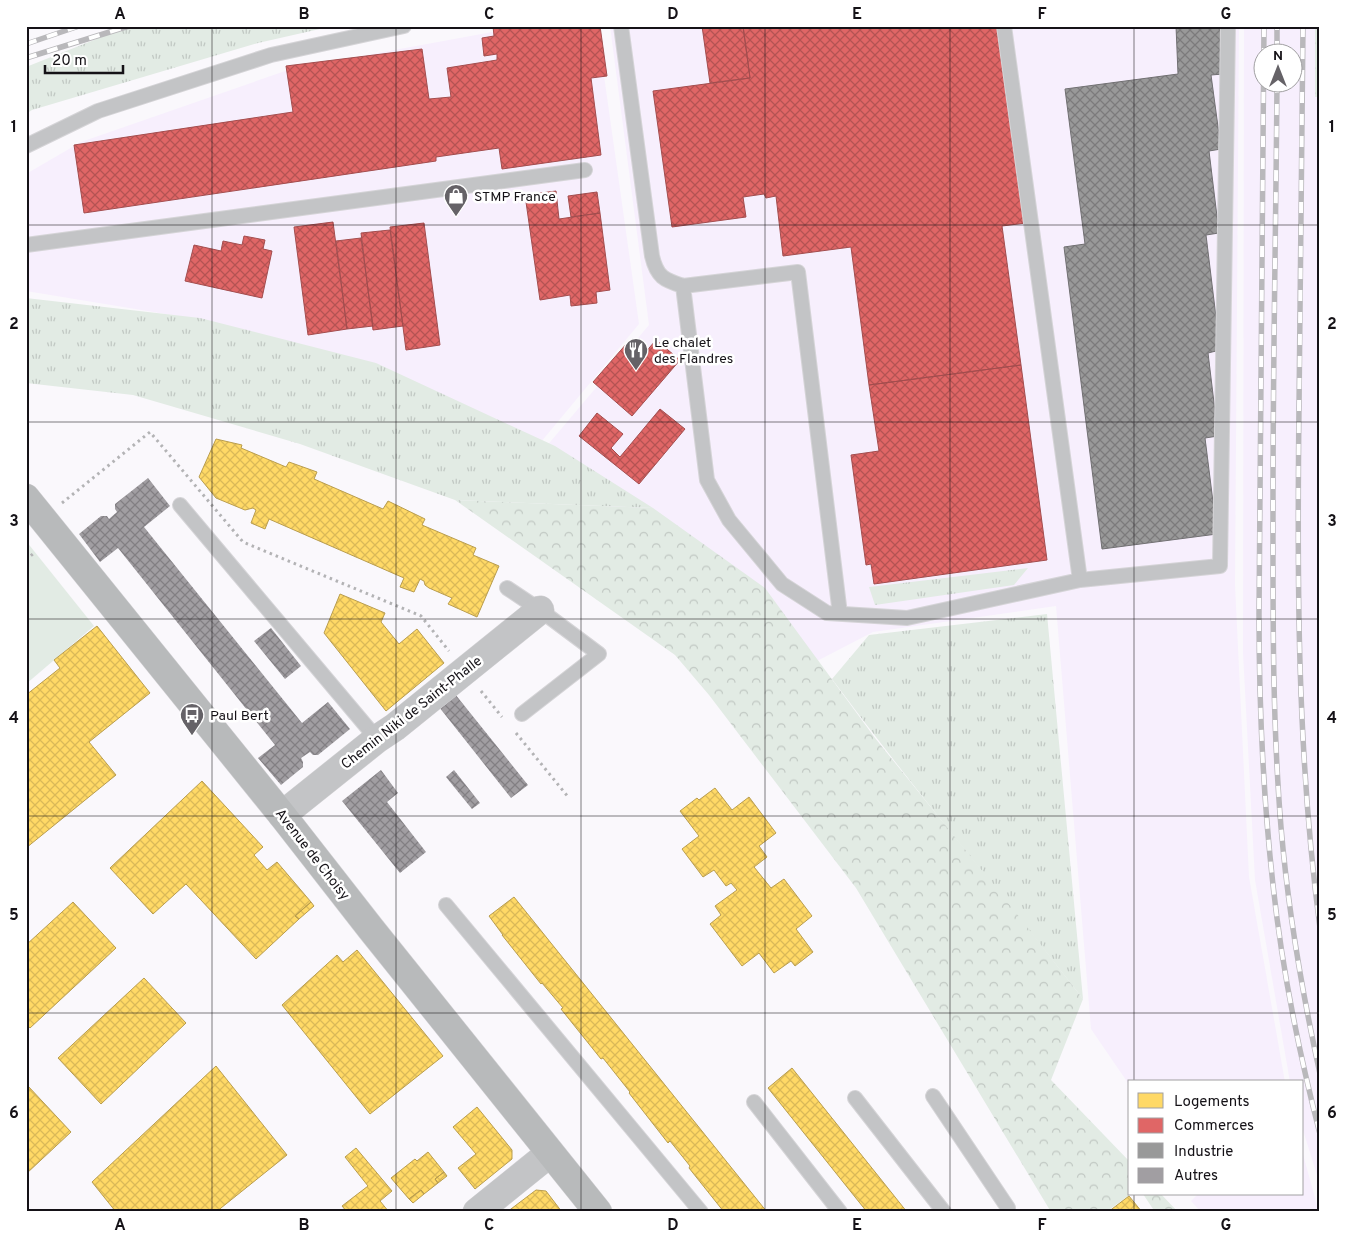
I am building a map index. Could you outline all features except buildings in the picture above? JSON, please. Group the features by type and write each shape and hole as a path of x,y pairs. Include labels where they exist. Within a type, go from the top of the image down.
{"main road":[{"name":"Avenue de Choisy","path":"34,508 282,815 598,1212"}],"street":[{"name":"Chemin Niki de Saint-Phalle","path":"282,815 540,610"},
{"path":"477,1212 550,1153"}],"lane":[{"path":"26,146 98,111 271,55 404,26"},
{"path":"621,26 652,256 656,271 667,281 683,286 798,272 840,614"},
{"path":"1004,26 1080,580"},
{"path":"683,286 707,480 729,520 782,584 827,613 907,618 1080,580 1220,566 1228,26"},
{"path":"26,245 586,170"},
{"path":"180,505 376,739"},
{"path":"507,588 600,654 522,714"},
{"path":"446,905 701,1212"},
{"path":"933,1096 1008,1208 1008,1212"},
{"path":"856,1098 944,1212"},
{"path":"754,1102 840,1212"}],"path":[{"path":"34,508 150,432 243,542 421,616 507,723"},
{"path":"514,730 569,798"}],"shaded area":[{"path":"525,26 597,26 639,324 541,442 202,320 26,291 26,174 81,142 291,69"},
{"path":"610,26 1239,26 1235,585 1249,877 1285,1080 1128,1080 1128,1083 1091,1029 1056,606 873,632 788,676 545,448 649,325"},
{"path":"1244,26 1320,26 1320,1185 1304,1133 1304,1080 1290,1080 1255,880 1243,653"},
{"path":"1304,1158 1319,1212 1201,1212 1191,1201 1196,1196 1304,1196"}],"green space":[{"path":"129,26 333,26 258,43 32,110 26,114 26,67"},
{"path":"1315,26 1320,26 1320,97 1315,97"},
{"path":"26,298 200,318 376,363 555,446 653,508 455,500 300,444 133,395 26,383"},
{"path":"455,500 653,508 765,588 875,738 1083,999 1051,1080 1128,1160 1128,1196 1106,1212 1051,1212 856,888 709,695 675,655"},
{"path":"26,541 94,626 26,684"},
{"path":"1028,568 1014,585 875,605 869,587"},
{"path":"1047,614 1083,999 832,679 869,635"},
{"path":"1144,1196 1163,1196 1178,1212 1155,1212"}],"railway":[{"path":"26,44 79,26"},
{"path":"26,58 129,26"},
{"path":"1264,26 1259,614 1262,750 1270,851 1281,948 1298,1042 1320,1134"},
{"path":"1277,26 1277,42"},
{"path":"1303,26 1298,472 1300,668 1307,798 1320,928"},
{"path":"1277,92 1273,393 1276,744 1281,827 1292,920 1307,1012 1320,1074"}],"place":[{"name":"STMP France","path":"456,217"},
{"name":"Le chalet des Flandres","path":"636,371"},
{"name":"Paul Bert","path":"192,736"}]}
